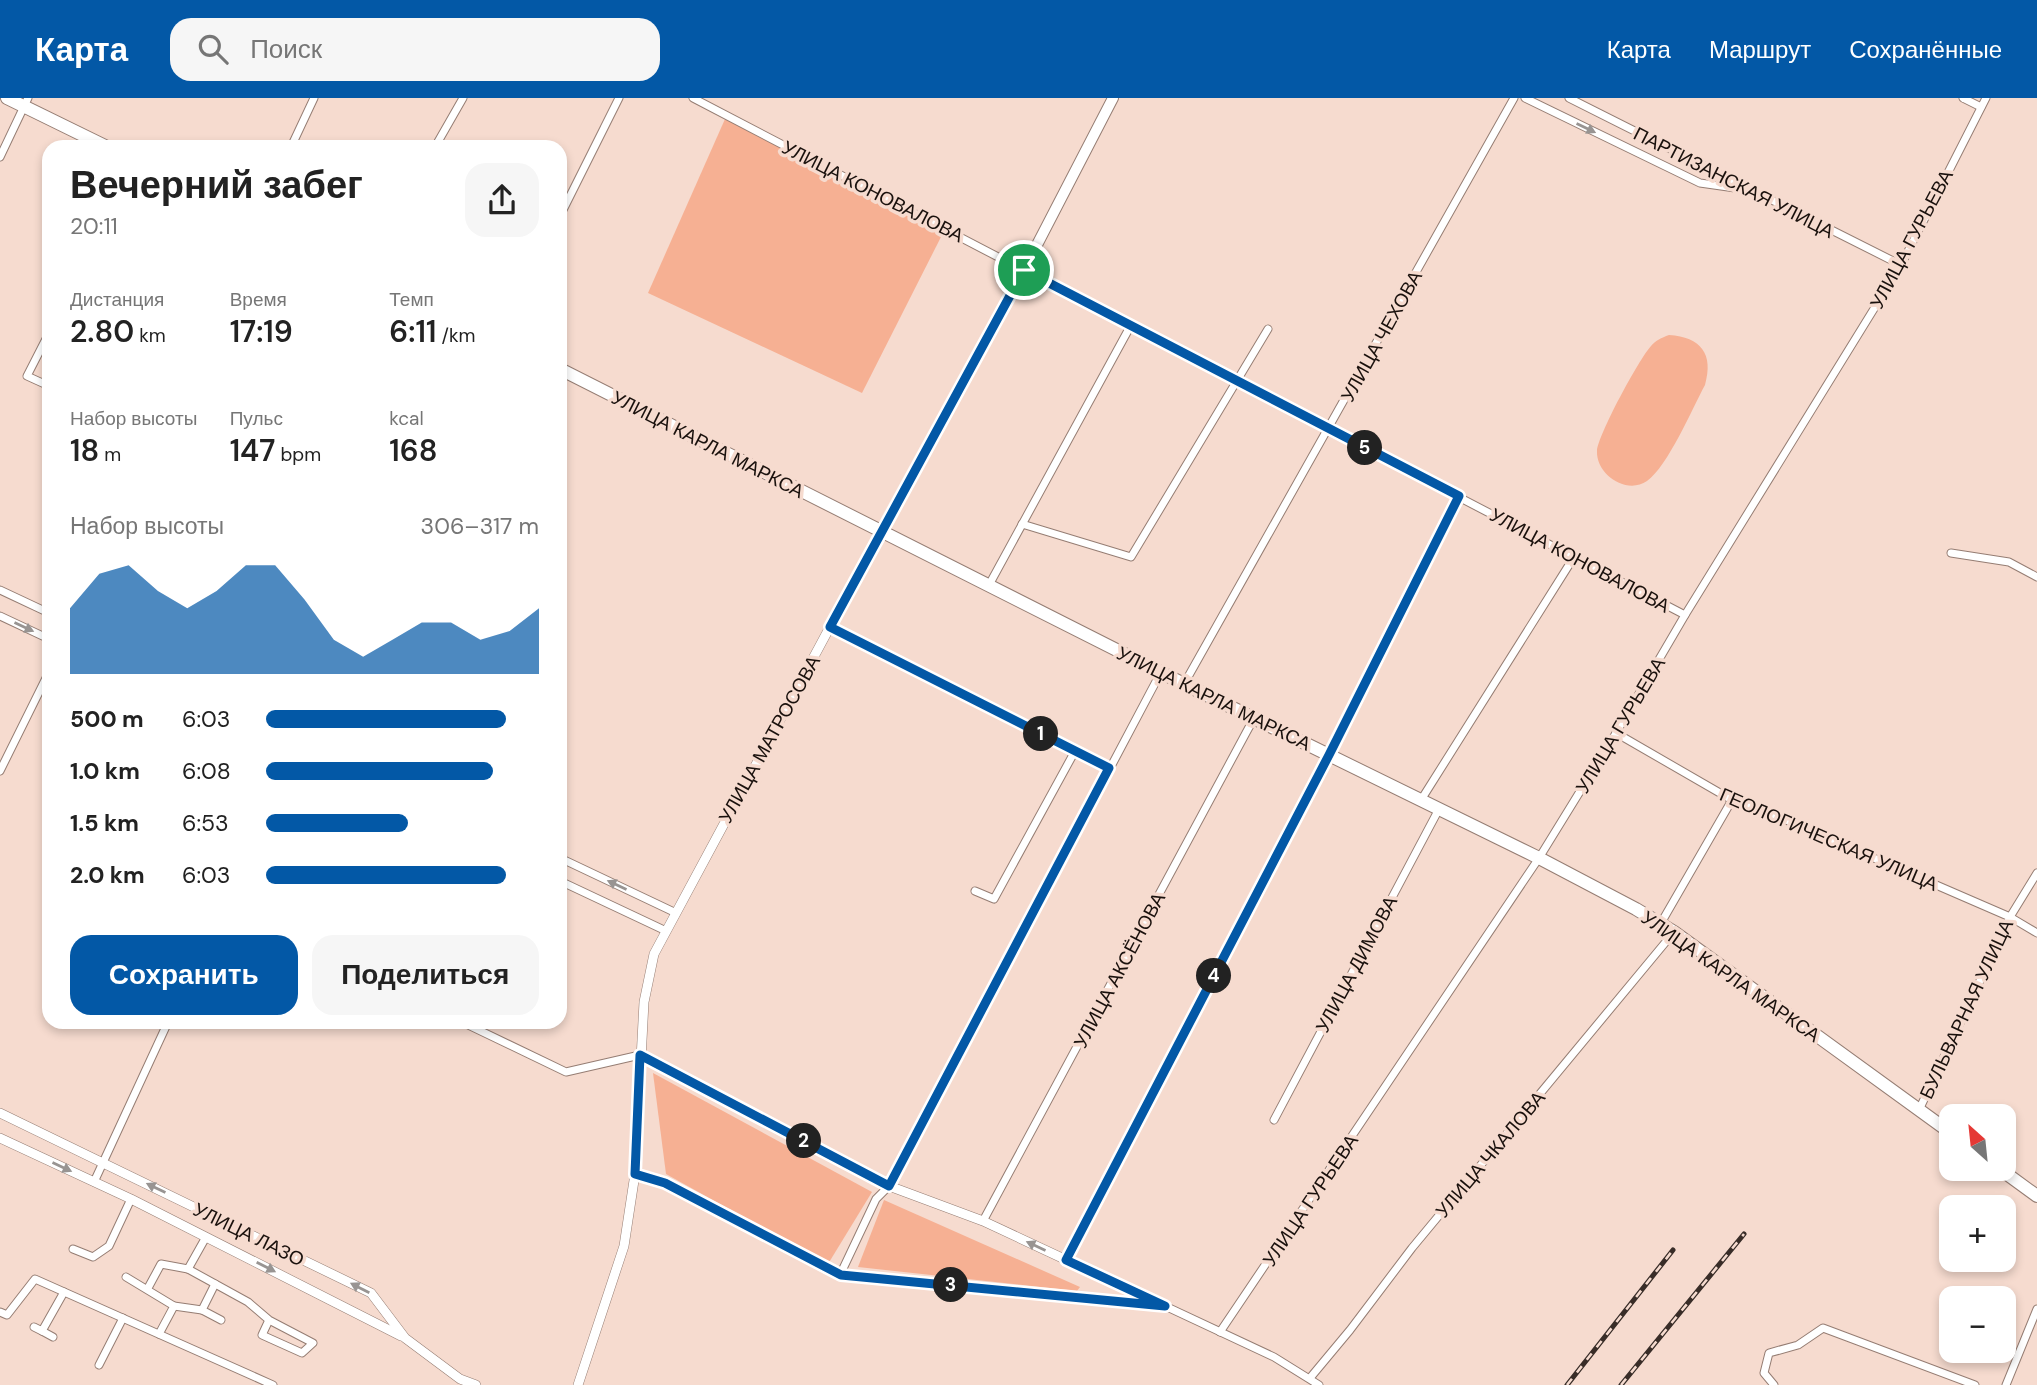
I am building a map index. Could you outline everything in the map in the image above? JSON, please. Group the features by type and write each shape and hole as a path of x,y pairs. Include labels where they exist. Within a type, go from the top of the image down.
{"highway":[{"path":"7,98 26,102 94,140"},
{"name":"УЛИЦА КАРЛА МАРКСА","path":"567,373 1184,684 1539,858 1661,923 1939,1124"},
{"path":"2016,1181 2037,1196"}],"main road":[{"name":"УЛИЦА МАТРОСОВА","path":"881,532 1024,270 1113,98"}],"street":[{"path":"294,140 314,98"},
{"path":"439,140 463,98"},
{"path":"567,202 619,98"},
{"name":"УЛИЦА КОНОВАЛОВА","path":"693,98 1685,615"},
{"name":"УЛИЦА ЧЕХОВА","path":"1184,684 1514,98"},
{"path":"1525,98 1700,183 1749,190"},
{"name":"ПАРТИЗАНСКАЯ УЛИЦА","path":"1569,98 1900,265"},
{"path":"1963,98 1981,107"},
{"name":"УЛИЦА ГУРЬЕВА","path":"1220,1332 1539,858 1900,265 1986,98"},
{"path":"0,157 26,102"},
{"path":"989,585 1131,325"},
{"path":"1022,524 1131,557 1268,329"},
{"path":"42,347 27,376 42,384"},
{"path":"1066,1260 1329,755 1459,496"},
{"name":"УЛИЦА МАТРОСОВА","path":"578,1385 624,1246 635,1174 640,1055 647,982 653,954 881,532"},
{"path":"1951,553 2009,562 2037,576"},
{"path":"1422,800 1574,557"},
{"path":"0,590 42,610"},
{"path":"0,616 42,636"},
{"path":"830,627 1109,768"},
{"path":"841,1275 876,1199 889,1186 1161,672"},
{"path":"0,771 42,686"},
{"name":"УЛИЦА АКСЁНОВА","path":"983,1221 1254,718"},
{"name":"ГЕОЛОГИЧЕСКАЯ УЛИЦА","path":"1616,733 1732,800 1763,810 2010,917 2037,933"},
{"path":"975,891 994,899 1075,751"},
{"path":"1661,923 1732,800"},
{"name":"УЛИЦА ДИМОВА","path":"1274,1120 1439,809"},
{"path":"567,861 674,912"},
{"name":"БУЛЬВАРНАЯ УЛИЦА","path":"1919,1110 2010,917 2037,873"},
{"path":"567,884 664,930"},
{"name":"УЛИЦА ЧКАЛОВА","path":"1310,1378 1412,1248 1674,932"},
{"path":"94,1182 165,1029"},
{"path":"477,1029 566,1072 640,1055 889,1186 983,1221 1274,1357 1319,1385"},
{"name":"УЛИЦА ЛАЗО","path":"0,1113 370,1293 405,1338 460,1379 476,1385"},
{"path":"0,1138 131,1199 405,1338"},
{"path":"635,1174 665,1183 841,1275 1165,1306"},
{"path":"73,1249 93,1258 109,1246 131,1199"},
{"name":"УЛИЦА ЛАЗО","path":"188,1269 205,1237"},
{"path":"148,1288 161,1264 188,1269 248,1301 269,1320 313,1343 302,1353 262,1335 269,1320"},
{"path":"126,1277 174,1306 202,1310 220,1320"},
{"path":"0,1312 7,1315 35,1279 273,1385"},
{"path":"202,1310 215,1284"},
{"path":"53,1337 38,1329 64,1292"},
{"path":"159,1334 174,1306"},
{"path":"2006,1385 2037,1308"},
{"path":"99,1365 122,1318"},
{"path":"1774,1385 1764,1373 1769,1353 1798,1345 1823,1328 1975,1385"}],"shaded area":[{"path":"725,119 943,233 862,393 648,293"},
{"path":"1669,335 1689,339 1702,349 1708,364 1705,385 1671,450 1655,474 1639,485 1622,484 1607,475 1602,468 1598,460 1599,442 1620,397 1645,354 1655,342"},
{"path":"653,1073 872,1192 828,1264 666,1174"},
{"path":"884,1200 1080,1287 1077,1291 858,1267"}],"railway":[{"path":"1621,1385 1744,1234"},
{"path":"1567,1385 1673,1250"}],"route":[{"path":"1024,270 1459,496 1329,755 1066,1260 1165,1306 841,1275 665,1183 635,1174 640,1055 889,1186 1109,768 830,627 1024,270"}]}
